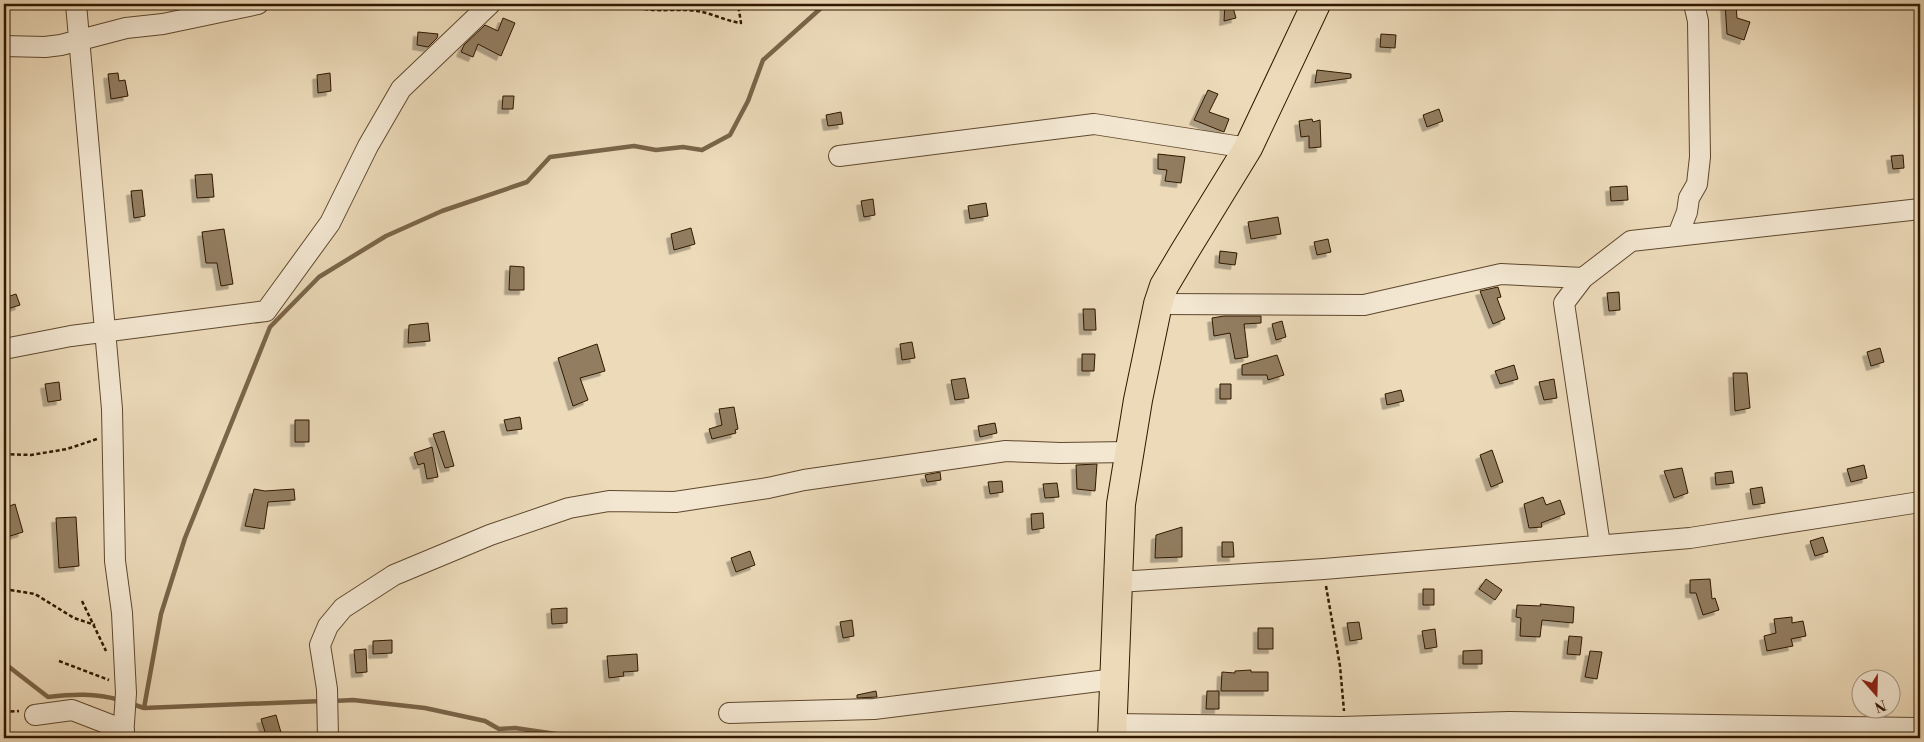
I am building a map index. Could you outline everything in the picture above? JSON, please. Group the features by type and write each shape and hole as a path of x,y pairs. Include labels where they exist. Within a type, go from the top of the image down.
{"highway":[{"path":"1113,731 1121,504 1129,452 1158,304 1164,286 1248,148 1316,4"}],"street":[{"path":"35,715 72,710 124,734 126,699 122,613 115,562 112,409 76,4"},
{"path":"4,46 45,47 126,28 164,24 258,4"},
{"path":"4,349 71,336 266,311 330,223 368,146 402,89 490,4"},
{"path":"1678,235 1687,212 1689,198 1697,184 1700,157 1698,21 1694,4"},
{"path":"838,156 1094,124 1248,148"},
{"path":"1600,546 1564,302 1582,278 1631,241 1920,209"},
{"path":"1158,304 1364,305 1501,274 1582,278"},
{"path":"328,738 327,689 320,645 328,626 343,608 394,575 490,535 569,508 609,501 676,502 768,488 804,480 1006,451 1060,453 1129,452"},
{"path":"1118,582 1324,569 1690,538 1920,502"},
{"path":"729,713 874,709 1115,679"},
{"path":"1113,731 1341,727 1509,730 1916,728"}],"path":[{"path":"633,4 635,8 646,11 698,11 742,23 738,4"},
{"path":"4,454 31,455 67,449 104,438 112,439"},
{"path":"1324,569 1329,614 1340,666 1344,713 1341,727"},
{"path":"4,589 35,594 74,618 95,625"},
{"path":"82,601 109,657"},
{"path":"59,661 114,682 126,699"}],"building":[{"path":"1225,4 1232,4 1236,18 1224,21"},
{"path":"1725,4 1736,4 1737,18 1750,22 1744,40 1727,34"},
{"path":"503,18 515,23 501,56 478,44 473,57 461,52 464,45 485,25 498,31"},
{"path":"418,32 438,34 437,38 428,47 417,45"},
{"path":"1381,34 1396,35 1395,48 1380,47"},
{"path":"1317,70 1351,74 1351,78 1315,83"},
{"path":"118,73 119,81 125,80 128,96 111,99 108,74"},
{"path":"330,73 331,91 318,93 317,75"},
{"path":"1208,90 1218,94 1209,112 1229,119 1224,132 1194,120"},
{"path":"503,96 514,96 513,109 502,109"},
{"path":"1439,109 1443,121 1427,127 1423,115"},
{"path":"841,112 843,124 828,126 826,115"},
{"path":"1312,119 1313,122 1320,120 1321,147 1309,148 1309,136 1301,137 1299,121"},
{"path":"1158,154 1185,157 1181,183 1165,181 1167,170 1158,169"},
{"path":"1903,155 1904,168 1893,169 1891,156"},
{"path":"212,174 214,197 197,198 195,175"},
{"path":"1627,186 1628,200 1611,201 1610,187"},
{"path":"142,190 145,216 134,218 131,191"},
{"path":"873,199 875,215 864,217 861,201"},
{"path":"986,203 988,216 970,219 968,206"},
{"path":"1278,217 1281,234 1251,239 1248,222"},
{"path":"691,228 695,244 674,250 671,234"},
{"path":"224,229 233,284 221,286 217,263 206,263 202,232"},
{"path":"1328,239 1331,252 1317,255 1314,242"},
{"path":"1220,251 1237,253 1235,265 1219,263"},
{"path":"510,266 524,267 524,290 509,290"},
{"path":"1498,287 1501,297 1497,298 1505,319 1493,324 1480,291"},
{"path":"1619,292 1620,310 1609,311 1607,293"},
{"path":"16,294 20,305 4,310 4,298"},
{"path":"1083,309 1095,309 1096,330 1084,330"},
{"path":"1224,316 1261,316 1261,323 1244,324 1248,357 1235,359 1230,333 1214,336 1212,318"},
{"path":"1282,321 1286,337 1276,340 1272,324"},
{"path":"428,323 430,341 408,343 409,325"},
{"path":"912,342 915,358 902,360 900,344"},
{"path":"597,344 605,371 580,378 588,400 573,406 558,358"},
{"path":"1880,348 1884,362 1871,366 1867,352"},
{"path":"1082,354 1095,354 1094,371 1082,371"},
{"path":"1277,355 1284,375 1268,380 1267,375 1242,375 1242,365"},
{"path":"1514,365 1518,379 1500,384 1495,371"},
{"path":"1733,373 1747,373 1750,408 1735,411"},
{"path":"965,378 969,398 955,400 951,380"},
{"path":"1554,379 1557,398 1544,400 1539,382"},
{"path":"59,382 61,400 48,402 45,384"},
{"path":"1220,384 1231,384 1231,399 1220,399"},
{"path":"1401,390 1404,401 1387,405 1385,394"},
{"path":"734,407 738,429 735,430 736,433 712,439 709,429 722,425 719,409"},
{"path":"520,417 522,429 507,431 504,420"},
{"path":"295,420 309,420 309,442 295,442"},
{"path":"995,423 997,433 980,437 978,426"},
{"path":"444,431 454,466 445,468 433,434"},
{"path":"432,447 438,477 427,479 424,463 418,465 414,453"},
{"path":"1492,450 1503,482 1491,487 1480,455"},
{"path":"1097,464 1095,491 1077,489 1076,465"},
{"path":"1864,465 1867,478 1851,482 1847,469"},
{"path":"1682,468 1688,493 1674,498 1664,471"},
{"path":"1732,471 1734,483 1716,485 1715,473"},
{"path":"940,472 941,480 927,482 925,475"},
{"path":"1002,481 1003,492 990,494 988,482"},
{"path":"1057,483 1059,497 1045,498 1043,484"},
{"path":"1762,487 1765,503 1753,505 1750,489"},
{"path":"254,489 265,491 294,489 295,500 268,502 264,529 245,526"},
{"path":"1543,497 1546,505 1560,500 1565,514 1541,523 1542,527 1529,528 1524,504"},
{"path":"15,504 23,532 7,537 4,526 4,508"},
{"path":"1043,513 1044,528 1032,530 1031,514"},
{"path":"76,517 79,566 59,568 56,518"},
{"path":"1182,527 1182,557 1155,558 1156,535"},
{"path":"1823,537 1828,552 1815,556 1810,541"},
{"path":"1222,542 1233,542 1234,557 1222,557"},
{"path":"750,551 755,565 736,572 731,558"},
{"path":"1486,579 1502,590 1495,600 1479,589"},
{"path":"1710,579 1712,599 1715,598 1719,610 1703,615 1696,593 1690,593 1690,580"},
{"path":"1423,589 1434,589 1434,605 1423,605"},
{"path":"1540,604 1574,607 1573,623 1542,620 1540,637 1520,636 1521,618 1516,617 1517,605 1541,606"},
{"path":"567,608 567,623 552,624 551,609"},
{"path":"1792,617 1792,623 1803,621 1806,636 1791,639 1793,646 1767,651 1764,636 1776,633 1774,619"},
{"path":"852,620 854,636 843,638 840,622"},
{"path":"1359,622 1362,639 1350,641 1347,623"},
{"path":"1258,628 1273,628 1273,649 1258,649"},
{"path":"1435,629 1437,647 1425,649 1422,631"},
{"path":"1569,636 1582,637 1580,655 1567,654"},
{"path":"392,640 392,653 373,654 373,641"},
{"path":"366,649 367,672 356,673 354,650"},
{"path":"1482,650 1482,664 1463,664 1463,651"},
{"path":"1590,651 1602,652 1597,679 1585,677"},
{"path":"637,654 638,671 623,672 624,676 609,678 607,656"},
{"path":"1251,670 1251,672 1268,672 1268,691 1221,691 1222,672 1235,673 1235,671"},
{"path":"876,691 877,697 857,698 857,695"},
{"path":"1207,691 1219,691 1219,709 1206,709"},
{"path":"276,715 282,736 267,738 261,719"}],"waterway":[{"path":"144,708 161,614 185,538 270,327 319,277 386,236 442,211 527,182 550,157 634,146 656,150 683,147 702,150 730,135 748,101 763,60 820,9 823,4"},
{"path":"4,663 48,697 84,695 120,700"},
{"path":"334,701 353,700 425,708 485,721 499,729 515,728 556,734 563,738"},
{"path":"129,703 144,708 323,701"}]}
